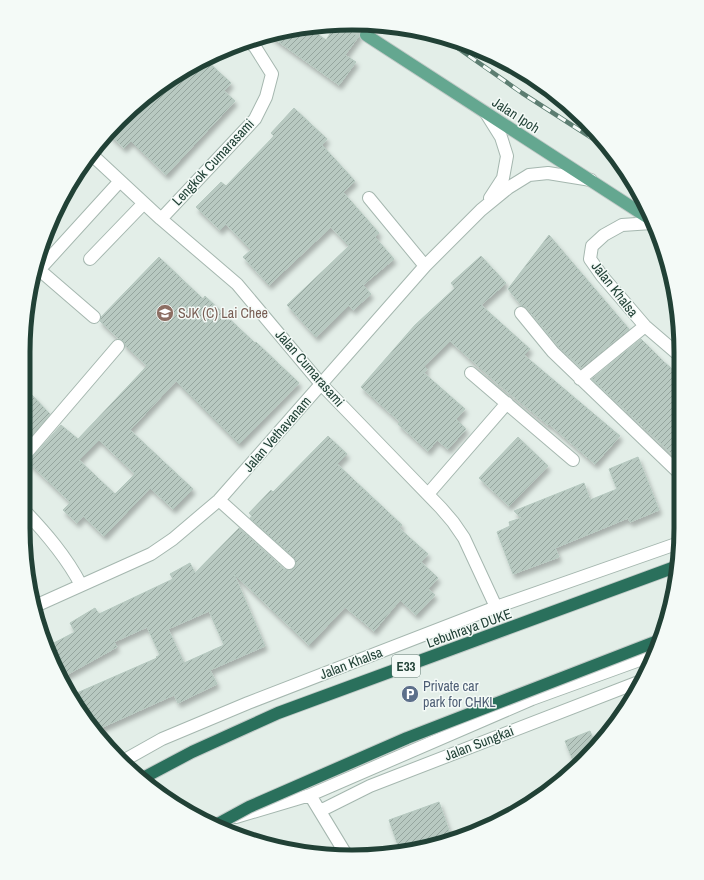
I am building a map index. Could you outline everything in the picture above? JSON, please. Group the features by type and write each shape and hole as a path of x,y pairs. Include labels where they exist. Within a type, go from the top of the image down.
{"highway":[{"name":"Lebuhraya DUKE","path":"147,776 192,752 278,713 671,568"},
{"path":"222,822 249,807 407,738 652,643"}],"main road":[{"name":"Jalan Ipoh","path":"366,35 643,214"}],"street":[{"name":"Lengkok Cumarasami","path":"161,219 255,119 266,97 272,74 253,46"},
{"path":"481,210 503,178 507,156 501,137 486,113"},
{"name":"Jalan Cumarasami","path":"95,158 161,219 237,284 322,384 453,522 464,538 496,608"},
{"path":"481,210 508,188 529,175 548,173 591,180"},
{"path":"42,264 120,181"},
{"path":"369,198 425,266"},
{"path":"90,259 144,203"},
{"name":"Jalan Vethavanam","path":"39,604 151,554 173,539 219,500 425,266 481,210"},
{"name":"Jalan Khalsa","path":"647,223 622,225 604,235 592,246 590,259 602,276 645,326 674,351"},
{"path":"40,271 94,317"},
{"path":"521,313 553,352 674,468"},
{"path":"580,379 645,326"},
{"path":"30,449 118,346"},
{"path":"471,373 573,460"},
{"path":"428,494 507,403"},
{"path":"219,500 289,563"},
{"path":"30,516 59,549 82,585"},
{"name":"Jalan Khalsa","path":"127,759 162,739 241,706 496,608 673,545"},
{"path":"220,821 310,795 532,699 646,658"},
{"name":"Jalan Sungkai","path":"320,811 370,786 634,684"},
{"path":"310,795 343,850"}],"building":[{"path":"361,30 359,36 345,55 356,62 339,85 275,39 315,32 326,40 332,31"},
{"path":"210,63 231,83 224,91 235,101 166,175 131,141 124,148 112,137 124,124 173,84 191,73"},
{"path":"294,108 327,139 322,145 355,181 343,192 379,233 375,237 394,259 363,285 371,294 353,310 349,305 316,337 287,305 349,246 331,227 269,285 243,257 251,250 226,224 220,230 196,207 221,182 226,186 274,136 271,133"},
{"path":"549,235 629,329 581,368 559,347 527,308 522,306 508,289"},
{"path":"481,256 506,283 481,305 530,349 524,355 620,436 595,464 549,424 548,425 498,384 450,341 424,366 427,369 424,373 465,409 456,419 466,429 448,449 437,440 428,451 398,424 400,422 361,387 415,325 455,288 451,283"},
{"path":"159,257 203,299 205,296 299,383 239,444 176,381 130,430 193,489 173,509 150,488 104,536 83,516 77,523 63,510 70,503 68,500 30,464 30,460 61,425 78,439 147,366 125,345 123,341 100,321 101,317","holes":["99,440 135,474 115,494 79,460"]},
{"path":"641,339 674,371 674,456 592,379"},
{"path":"31,394 50,414 30,437"},
{"path":"328,436 347,454 337,464 402,525 399,528 428,554 421,562 438,578 428,589 435,595 416,615 400,600 374,631 345,607 309,645 234,574 265,646 210,670 217,684 178,703 174,695 100,728 76,693 157,658 156,657 160,655 147,627 114,642 117,647 66,675 52,644 75,632 70,623 95,608 99,614 173,579 170,574 190,563 195,573 239,528 284,569 288,570 294,568 296,564 294,558 250,518 252,516 249,513 271,490 273,492","holes":["209,611 224,645 184,663 168,629"]},
{"path":"518,437 548,466 509,506 479,478"},
{"path":"638,457 659,510 630,522 628,518 555,548 559,557 513,574 497,532 510,526 509,522 521,518 514,511 584,483 590,500 617,489 609,469"},
{"path":"590,731 594,740 573,762 565,741"},
{"path":"439,802 450,835 415,844 398,846 389,820"}],"tunnel":[{"path":"360,30 366,35"}],"railway":[{"path":"456,47 522,93 593,138"}],"place":[{"name":"SJK (C) Lai Chee","path":"165,313"},
{"name":"Private car park for CHKL","path":"410,694"}]}
